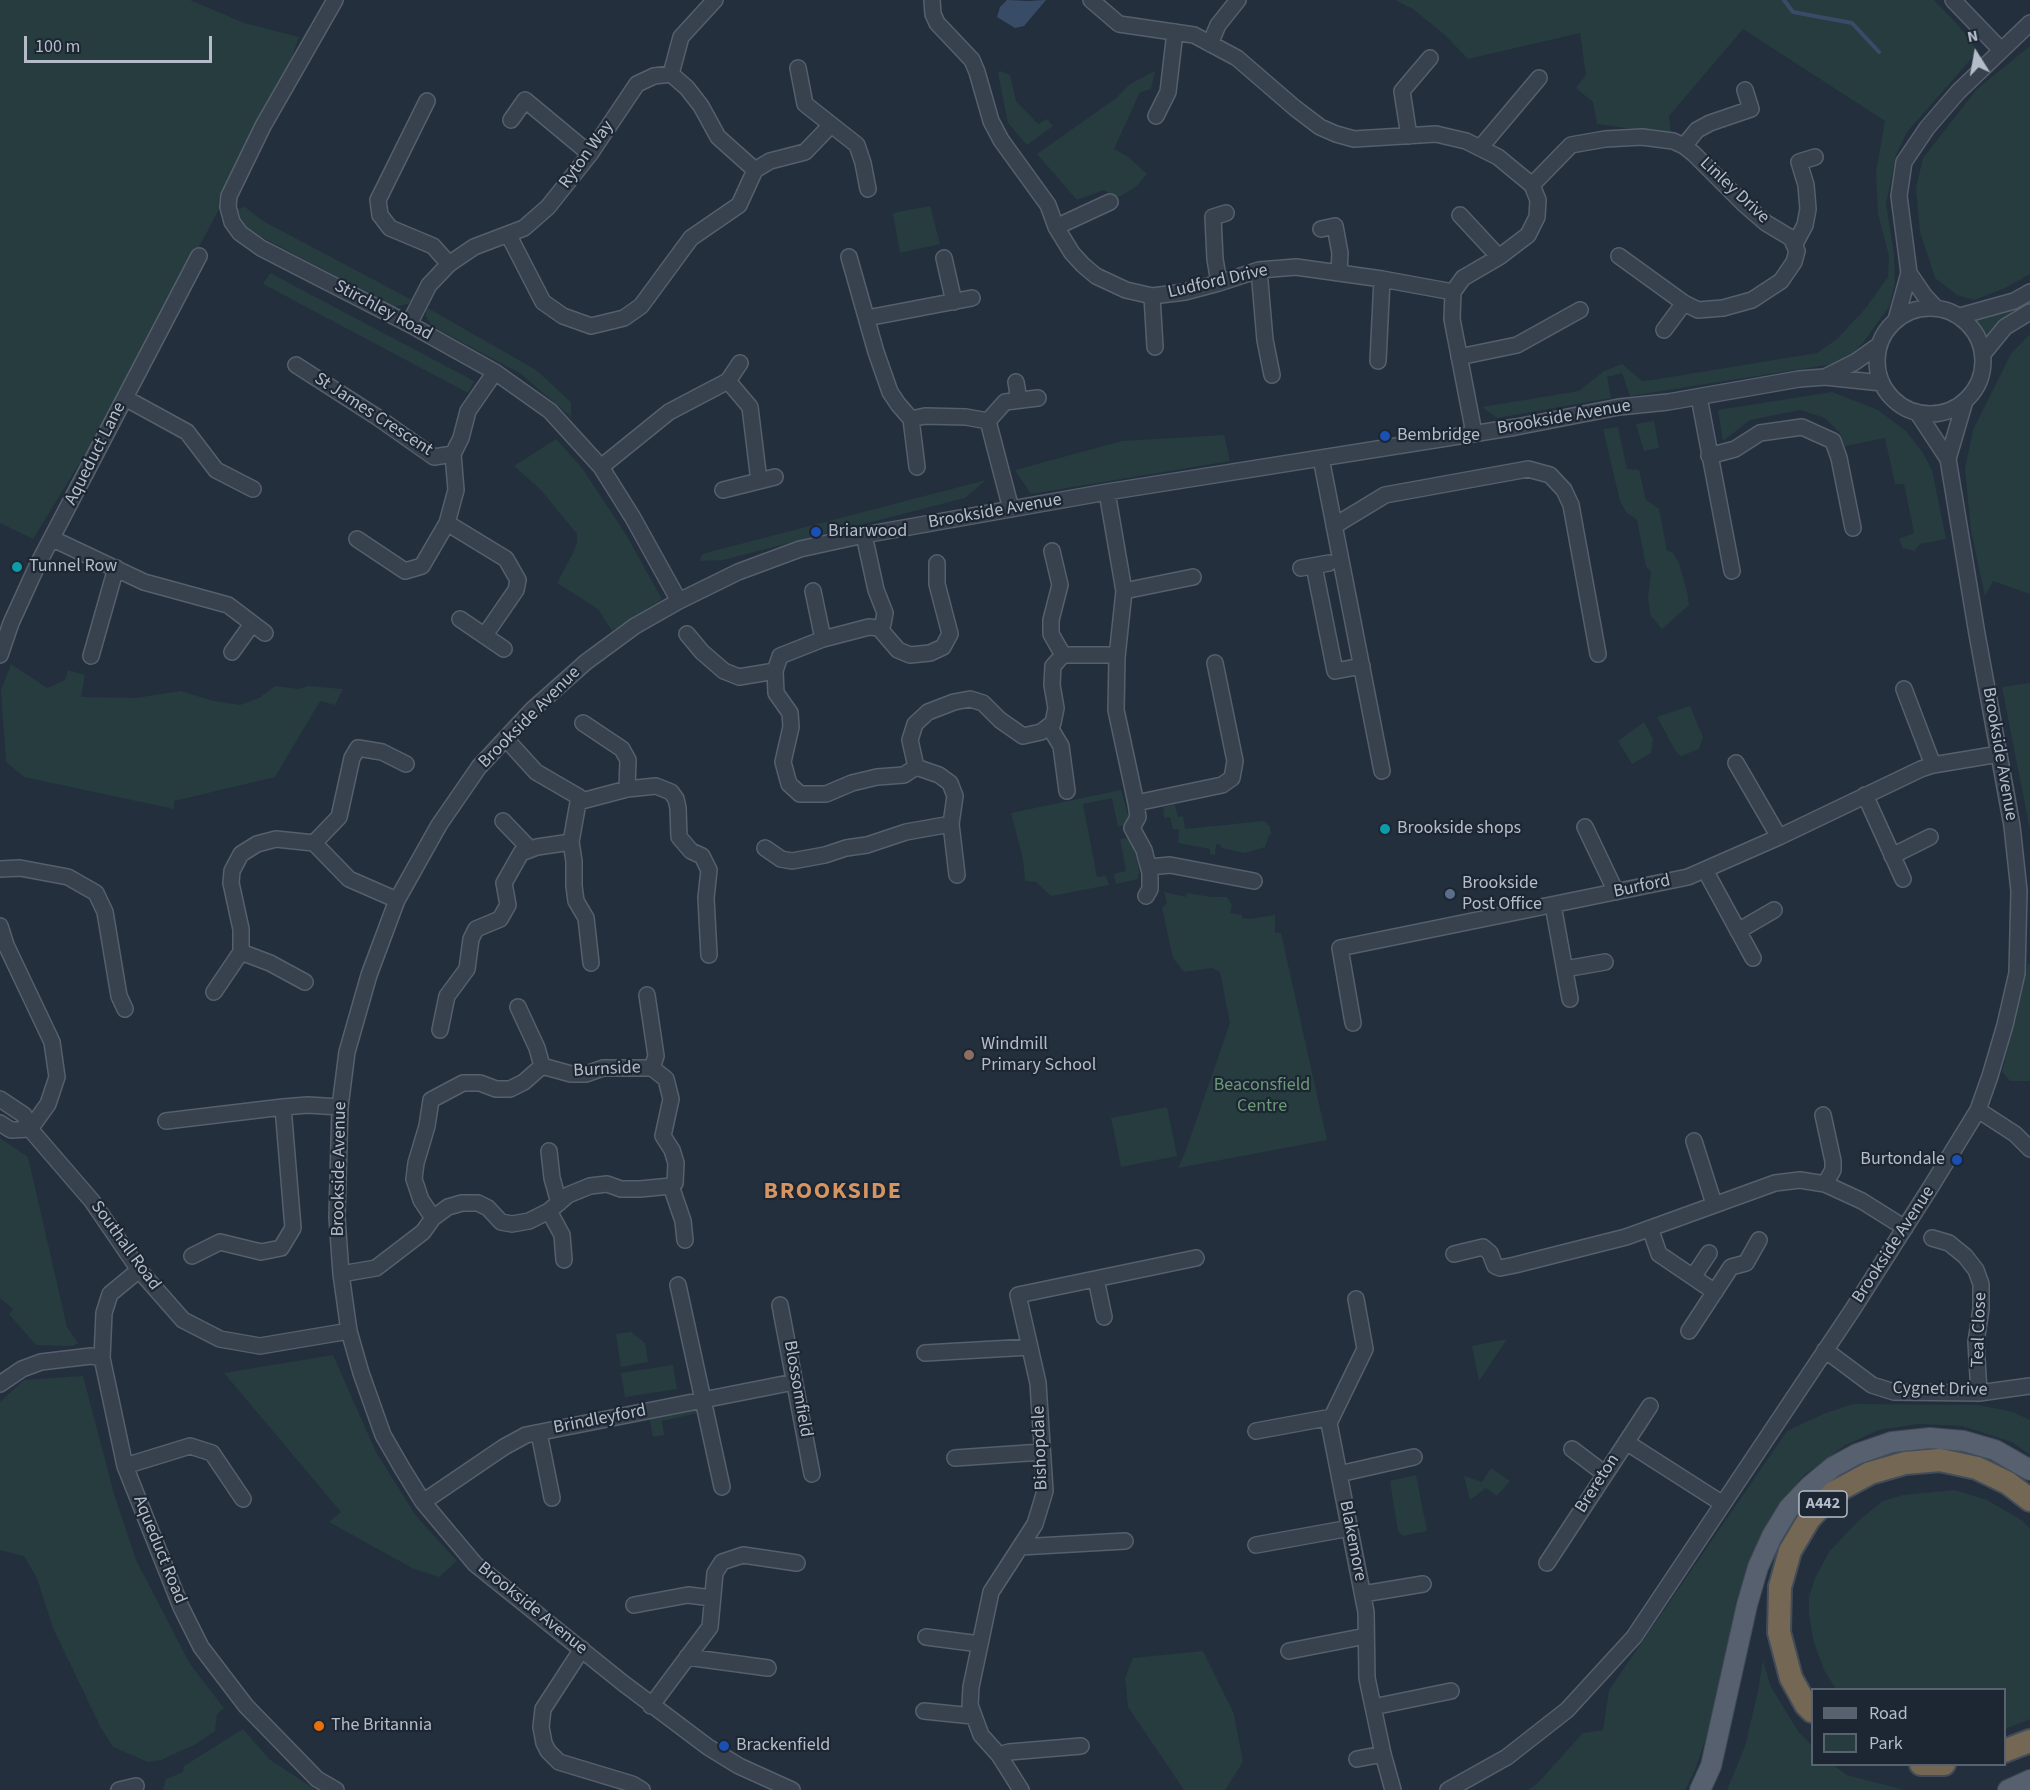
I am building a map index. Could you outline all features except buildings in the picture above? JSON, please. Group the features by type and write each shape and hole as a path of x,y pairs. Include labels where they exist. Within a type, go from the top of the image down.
{"highway":[{"name":"A442","path":"1811,1710 1791,1678 1779,1632 1780,1587 1790,1551 1809,1519 1833,1493 1870,1473 1905,1463 1940,1460 1977,1468 2008,1483 2030,1500"},
{"path":"2006,1750 2030,1741"}],"main road":[{"path":"1700,1790 1711,1766 1747,1605 1758,1567 1772,1536 1789,1508 1810,1486 1833,1467 1857,1454 1892,1442 1930,1438 1964,1441 1995,1450 2030,1470"},
{"path":"2008,1790 2030,1780"}],"street":[{"name":"Stirchley Road","path":"335,0 263,126 229,196 228,207 232,222 240,233 261,248 409,324 495,372 550,411 601,467 633,518 679,601"},
{"path":"715,0 681,37 671,74 687,88 701,106 718,137 755,170"},
{"name":"Ludford Drive","path":"932,0 933,14 937,23 972,60 990,122 1048,205 1056,227 1072,253 1096,276 1126,290 1152,296 1185,292 1219,284 1259,270 1296,267 1454,292"},
{"path":"1091,0 1119,24 1194,35 1237,58 1295,108 1320,127 1336,134 1354,139 1436,134 1466,141 1498,157 1532,185 1538,200 1537,217 1528,235 1463,278 1454,292 1451,306 1452,319 1474,433"},
{"path":"1210,44 1218,25 1238,0"},
{"path":"1953,0 2001,50"},
{"path":"1896,320 1909,273 1899,196 1904,162 1927,128 1958,92 2030,23"},
{"path":"1156,116 1168,92 1175,32"},
{"path":"1409,136 1402,91 1430,58"},
{"path":"798,68 805,104 856,145 863,163 868,189"},
{"name":"Ryton Way","path":"409,324 429,285 449,264 474,247 524,228 548,207 590,154 637,84 654,76 671,74"},
{"path":"1480,148 1539,78"},
{"path":"1684,146 1697,130 1710,123 1751,109 1745,90"},
{"path":"427,100 378,200 380,215 390,228 433,246 449,264"},
{"path":"511,120 525,100 590,154"},
{"path":"508,234 543,302 563,316 591,326 624,318 641,306 691,238 739,205 755,170 770,160 805,152 831,125"},
{"name":"Linley Drive","path":"1532,185 1571,145 1642,137 1673,141 1684,146 1744,204 1766,223 1791,238 1795,244"},
{"path":"1619,256 1684,303 1698,310 1723,308 1752,300 1782,281 1794,262 1797,251 1795,244 1805,225 1808,209 1806,185 1799,162 1815,157"},
{"path":"1056,227 1110,202"},
{"path":"1215,214 1215,259 1219,284"},
{"path":"1461,215 1499,256"},
{"path":"1329,223 1340,253 1339,273"},
{"name":"Aqueduct Lane","path":"0,655 11,623 32,576 199,255"},
{"path":"849,257 890,392 911,419 917,467"},
{"path":"944,258 954,302"},
{"path":"1259,270 1265,340 1272,375"},
{"path":"1909,273 1936,308"},
{"path":"1378,362 1382,279"},
{"path":"1960,316 2014,301 2030,292"},
{"path":"1152,296 1155,349"},
{"path":"867,318 972,298"},
{"path":"1664,330 1684,303"},
{"path":"1922,308 1936,308 1948,310 1960,316 1971,326 1979,339 1983,354 1982,371 1976,387 1965,400 1951,410 1934,414 1917,412 1896,402 1882,383 1876,361 1879,345 1888,328 1896,320 1908,312 1922,308"},
{"path":"1459,357 1517,345 1580,310"},
{"path":"1983,354 2005,327 2030,312"},
{"name":"Brookside Avenue","path":"1825,377 1855,362 1879,345"},
{"path":"601,467 669,411 728,381 740,363"},
{"name":"St James Crescent","path":"296,365 434,457 453,454"},
{"name":"St James Crescent","path":"357,539 405,571 422,566 447,523 456,490 453,454 461,438 468,411 495,372"},
{"name":"Brookside Avenue","path":"792,1790 739,1766 708,1747 651,1706 474,1563 423,1502 383,1435 360,1373 349,1331 341,1274 337,1217 340,1107 350,1041 369,975 397,900 439,825 479,767 533,709 586,662 635,626 738,572 800,549 864,535 1107,492 1799,379 1825,377 1882,383"},
{"path":"728,381 750,407 759,481"},
{"path":"1016,382 1019,400"},
{"path":"1699,397 1732,571"},
{"path":"124,398 187,432 216,470 253,489"},
{"path":"988,421 1005,402 1038,398"},
{"name":"Brookside Avenue","path":"1948,459 1965,400"},
{"name":"Brookside Avenue","path":"1448,1790 1507,1757 1567,1710 1634,1637 1905,1228 1978,1110 1990,1076 2005,1025 2019,956 2019,891 2012,826 1948,459 1917,412"},
{"path":"911,419 925,416 966,417 988,421"},
{"path":"988,421 1011,509"},
{"path":"1709,456 1735,450 1760,433 1802,426 1833,441 1839,458 1853,528"},
{"path":"1321,458 1382,771"},
{"path":"1334,526 1385,495 1528,469 1550,475 1564,490 1570,505 1598,654"},
{"path":"723,490 775,477"},
{"path":"1107,492 1124,591 1117,657 1116,710 1138,817 1132,828 1144,850 1149,867 1151,880 1146,896"},
{"path":"447,523 506,559 518,580 516,590 485,635"},
{"path":"864,535 876,590 885,613 883,624 879,628"},
{"path":"53,539 144,582 228,605 258,628 232,652"},
{"path":"1053,551 1060,585 1051,620 1051,634 1063,655"},
{"path":"1329,562 1307,567 1335,671 1362,666"},
{"path":"916,767 904,775 877,777 852,783 826,794 800,794 789,784 783,762 791,727 790,713 776,693 776,671 780,656 823,639 869,627 879,628 898,650 910,655 930,653 943,647 950,633 938,584 937,563"},
{"path":"91,656 116,568"},
{"path":"1124,591 1193,577"},
{"path":"813,591 823,639"},
{"path":"460,620 504,648"},
{"path":"687,634 702,652 724,671 739,677 776,671"},
{"path":"916,767 910,740 915,724 928,712 954,702 970,699 983,703 1000,720 1023,736 1041,732 1053,723 1056,708 1052,685 1053,666 1063,655 1117,657"},
{"path":"1136,803 1222,785 1232,778 1235,761 1215,663"},
{"path":"1904,689 1933,765"},
{"path":"583,723 622,748 628,760 627,789"},
{"path":"1049,726 1061,746 1067,791"},
{"path":"506,739 536,772 579,797 571,842 574,886 576,901 586,918 591,963"},
{"path":"314,843 339,817 352,758 358,748 382,752 406,764"},
{"name":"Burford","path":"1353,1023 1340,948 1675,880 1705,870 1933,765 1999,754"},
{"path":"1736,763 1779,837"},
{"path":"916,767 939,775 950,783 955,796 951,824 957,875"},
{"path":"579,802 627,789 656,786 672,792 676,799 679,837 692,851 702,856 709,870 706,898 709,955"},
{"path":"1865,795 1903,879"},
{"path":"503,820 530,849"},
{"path":"765,848 781,859 792,861 867,845 906,832 951,824"},
{"path":"1585,827 1616,892"},
{"path":"1892,856 1930,837"},
{"path":"214,992 242,952 241,929 231,883 232,871 241,855 257,844 276,839 314,843 349,879 397,900"},
{"path":"440,1030 447,996 467,969 471,939 476,929 500,919 508,905 504,883 521,853 530,849 571,842"},
{"path":"1149,867 1170,865 1254,881"},
{"path":"0,869 20,868 68,877 96,893 105,912 119,996 125,1009"},
{"path":"1705,870 1753,958"},
{"path":"1553,905 1570,999"},
{"path":"1738,930 1774,910"},
{"path":"0,926 6,945 52,1041 57,1077 48,1104 30,1129 10,1130 0,1123"},
{"path":"242,952 270,963 305,982"},
{"path":"1565,969 1605,962"},
{"path":"647,994 656,1056 652,1068"},
{"path":"433,1218 421,1200 414,1179 416,1163 427,1126 430,1100 463,1083 480,1083 496,1089 510,1089 524,1082 542,1066 537,1048 518,1007"},
{"name":"Burnside","path":"542,1066 572,1074 586,1074 603,1068 652,1068 666,1079 670,1099 663,1136 672,1149 676,1163 675,1183 671,1186"},
{"name":"Southall Road","path":"0,1099 24,1115 30,1129 92,1201 139,1270 183,1320 220,1339 260,1346 349,1331"},
{"path":"166,1121 283,1107 308,1105 340,1107"},
{"path":"192,1256 220,1242 261,1252 280,1248 293,1228 283,1107"},
{"path":"1978,1110 2014,1134 2030,1149"},
{"path":"1823,1115 1833,1161 1833,1170 1825,1184"},
{"path":"1694,1141 1714,1204"},
{"path":"549,1151 554,1207 562,1235 564,1260"},
{"path":"1454,1254 1483,1247 1490,1253 1495,1266 1500,1268 1578,1251 1775,1183 1800,1180 1825,1184 1862,1201 1905,1228"},
{"path":"341,1274 376,1268 423,1232 433,1218 448,1207 462,1203 478,1203 488,1208 501,1222 512,1224 529,1221 554,1207 578,1189 607,1184 621,1189 671,1186 683,1221 685,1240"},
{"path":"1650,1228 1659,1254 1715,1292"},
{"name":"Teal Close","path":"1932,1238 1952,1236 1976,1270 1981,1284 1981,1309 1976,1342 1979,1393"},
{"path":"1689,1331 1731,1267 1746,1263 1759,1240"},
{"path":"1693,1277 1709,1253"},
{"name":"Bishopdale","path":"1021,1790 999,1755 981,1735 970,1705 971,1687 991,1592 1035,1524 1045,1491 1038,1383 1018,1295 1197,1258"},
{"name":"Aqueduct Road","path":"139,1270 110,1294 104,1313 102,1358 125,1466 181,1607 201,1647 246,1706 317,1779 336,1790"},
{"path":"1096,1279 1104,1317"},
{"path":"678,1286 722,1487"},
{"name":"Blakemore","path":"1356,1299 1365,1349 1329,1422 1363,1594 1367,1678 1383,1754 1394,1790"},
{"name":"Blossomfield","path":"780,1305 812,1474"},
{"path":"925,1353 1030,1347"},
{"name":"Cygnet Drive","path":"1825,1350 1872,1385 1894,1392 1979,1393 2030,1386"},
{"path":"0,1384 22,1369 41,1362 91,1356 102,1358"},
{"name":"Brindleyford","path":"423,1502 504,1447 526,1435 794,1382"},
{"name":"Brereton","path":"1547,1563 1650,1406"},
{"path":"1256,1431 1332,1417"},
{"path":"539,1433 552,1498"},
{"path":"1626,1442 1723,1504"},
{"path":"125,1466 190,1446 212,1453 243,1499"},
{"path":"1572,1449 1605,1474"},
{"path":"955,1458 1042,1452"},
{"path":"1340,1474 1414,1457"},
{"path":"1256,1545 1350,1528"},
{"path":"1020,1546 1125,1541"},
{"path":"651,1706 710,1627 715,1573 722,1562 743,1556 797,1563"},
{"path":"1363,1594 1423,1584"},
{"path":"634,1605 688,1595 712,1598"},
{"path":"1289,1651 1366,1636"},
{"path":"926,1638 980,1644"},
{"path":"582,1649 543,1708 541,1727 544,1743 548,1751 559,1762 633,1784 642,1790"},
{"path":"687,1657 768,1668"},
{"path":"1373,1707 1451,1691"},
{"path":"924,1711 973,1716"},
{"path":"999,1755 1008,1752 1081,1746"},
{"path":"1357,1759 1383,1754"},
{"path":"119,1790 136,1786"}],"green space":[{"path":"0,0 190,0 244,23 299,37 285,77 251,148 122,394 33,539 0,523"},
{"path":"1395,0 1934,0 1978,51 1907,132 1896,155 1886,204 1894,254 1895,284 1889,307 1862,344 1846,359 1833,364 1630,396 1622,373 1607,377 1611,398 1497,418 1482,407 1579,391 1604,371 1622,364 1642,381 1652,380 1817,353 1837,339 1865,309 1888,277 1889,256 1878,214 1876,172 1885,121 1743,29 1669,116 1671,134 1597,124 1593,102 1576,88 1586,75 1580,33 1468,59 1445,35 1413,9"},
{"path":"2030,46 2030,274 2005,288 1974,300 1957,295 1935,278 1920,232 1916,188 1923,158 1977,89"},
{"path":"1000,71 1010,75 1016,101 1038,124 1047,119 1053,126 1027,145 1008,123 998,73"},
{"path":"1155,71 1151,89 1140,92 1114,149 1127,156 1147,174 1137,186 1117,198 1104,190 1077,200 1037,154 1115,99 1130,84"},
{"path":"930,206 940,244 900,253 893,213"},
{"path":"245,207 263,221 412,300 408,304 394,307 256,234 245,227 239,217 237,209"},
{"path":"270,273 474,381 468,393 263,284"},
{"path":"2030,297 2030,306 1987,340 1973,320 2007,309"},
{"path":"426,307 536,370 571,402 571,417 521,374 432,326 426,317"},
{"path":"2030,334 2030,594 1993,581 1985,596 1971,531 1965,469 1973,430 2011,354"},
{"path":"1832,392 1878,410 1906,431 1923,453 1932,470 1946,539 1920,544 1914,551 1903,548 1899,539 1914,533 1904,484 1895,484 1885,438 1845,446 1839,432 1825,418 1800,410 1750,420 1723,441 1718,410"},
{"path":"1654,421 1659,448 1644,451 1636,424"},
{"path":"1618,427 1627,469 1639,470 1646,500 1659,509 1667,551 1672,552 1679,563 1687,592 1689,605 1662,629 1651,616 1648,598 1651,572 1646,566 1637,520 1626,512 1620,501 1603,429"},
{"path":"1224,435 1230,461 1031,494 1015,470 1122,441"},
{"path":"556,439 582,468 625,533 662,599 612,631 598,609 557,583 573,553 577,534 540,489 514,466"},
{"path":"986,480 965,498 723,560 700,561 702,554"},
{"path":"11,664 47,688 65,680 68,670 85,675 81,697 135,698 180,691 214,701 240,705 259,698 275,686 299,689 308,686 343,689 335,705 320,701 275,777 174,801 174,809 24,777 6,762 1,690"},
{"path":"2030,683 2030,830 2002,687"},
{"path":"1690,706 1703,737 1699,749 1681,756 1675,750 1657,717"},
{"path":"1644,722 1653,739 1651,753 1632,764 1618,741"},
{"path":"1121,790 1130,817 1127,824 1118,827 1112,798 1083,804 1097,877 1106,876 1109,885 1051,896 1036,882 1025,881 1023,859 1011,813"},
{"path":"1175,805 1178,817 1183,816 1185,829 1264,821 1270,826 1271,835 1265,847 1245,853 1221,848 1221,845 1216,844 1215,855 1210,854 1210,849 1178,843 1179,829 1173,829 1170,817 1164,818 1163,807"},
{"path":"1120,839 1132,840 1136,848 1138,879 1116,884 1114,874 1126,871"},
{"name":"Beaconsfield Centre","path":"1164,892 1186,897 1187,893 1227,897 1232,905 1230,913 1242,915 1242,918 1251,919 1275,915 1275,933 1281,933 1327,1140 1178,1168 1230,1023 1220,972 1212,968 1184,972 1173,958 1162,908 1167,903"},
{"path":"2028,964 2030,964 2030,1081 2010,1081 2002,1072"},
{"path":"1167,1107 1177,1156 1121,1167 1111,1118"},
{"path":"0,1138 28,1157 67,1327 78,1343 73,1346 36,1345 9,1314 13,1309 0,1298"},
{"path":"631,1332 645,1343 648,1362 621,1367 616,1334"},
{"path":"1507,1339 1479,1381 1472,1346"},
{"path":"333,1355 376,1452 416,1516 457,1561 439,1577 412,1568 329,1522 341,1512 224,1373"},
{"path":"673,1365 677,1389 625,1397 621,1373"},
{"path":"83,1376 114,1494 136,1560 190,1664 224,1708 217,1714 215,1731 194,1745 161,1760 148,1762 113,1747 101,1728 53,1628 37,1578 24,1556 0,1550 0,1402 24,1380"},
{"path":"690,1403 698,1413 662,1421 664,1435 653,1437 648,1411"},
{"path":"1853,1404 1978,1405 2013,1412 2030,1420 2030,1455 2012,1442 1962,1426 1918,1424 1879,1430 1844,1446 1804,1475 1772,1515 1746,1569 1707,1735 1695,1770 1685,1790 1528,1790 1537,1784 1583,1733 1603,1730 1609,1690 1787,1431 1823,1414"},
{"path":"1491,1468 1510,1481 1497,1496 1486,1488 1470,1500 1464,1476 1482,1482"},
{"path":"1416,1475 1427,1531 1403,1536 1398,1531 1390,1481"},
{"path":"1955,1490 1987,1500 2023,1521 2030,1529 2030,1719 2006,1729 2006,1688 1835,1688 1825,1672 1814,1643 1809,1615 1809,1597 1815,1578 1829,1552 1859,1520 1883,1501 1903,1495"},
{"path":"1203,1651 1234,1714 1243,1762 1225,1790 1184,1790 1128,1707 1125,1678 1133,1658"},
{"path":"1763,1661 1771,1687 1798,1731 1811,1745 1811,1766 1834,1766 1847,1775 1904,1790 1727,1790 1745,1746"},
{"path":"243,1729 269,1759 316,1790 163,1790 166,1779 183,1772 184,1766"}],"water":[{"path":"1007,0 1046,0 1024,26 1015,28 997,17 1000,7"}],"waterway":[{"path":"1784,0 1793,12 1852,23 1879,52"}],"place":[{"name":"Bembridge","path":"1385,436"},
{"name":"Briarwood","path":"816,532"},
{"name":"Tunnel Row","path":"17,567"},
{"name":"Brookside shops","path":"1385,829"},
{"name":"Brookside Post Office","path":"1450,894"},
{"name":"Windmill Primary School","path":"969,1055"},
{"name":"Burtondale","path":"1957,1160"},
{"name":"The Britannia","path":"319,1726"},
{"name":"Brackenfield","path":"724,1746"}],"district":[{"name":"BROOKSIDE","path":"833,1193"}]}
